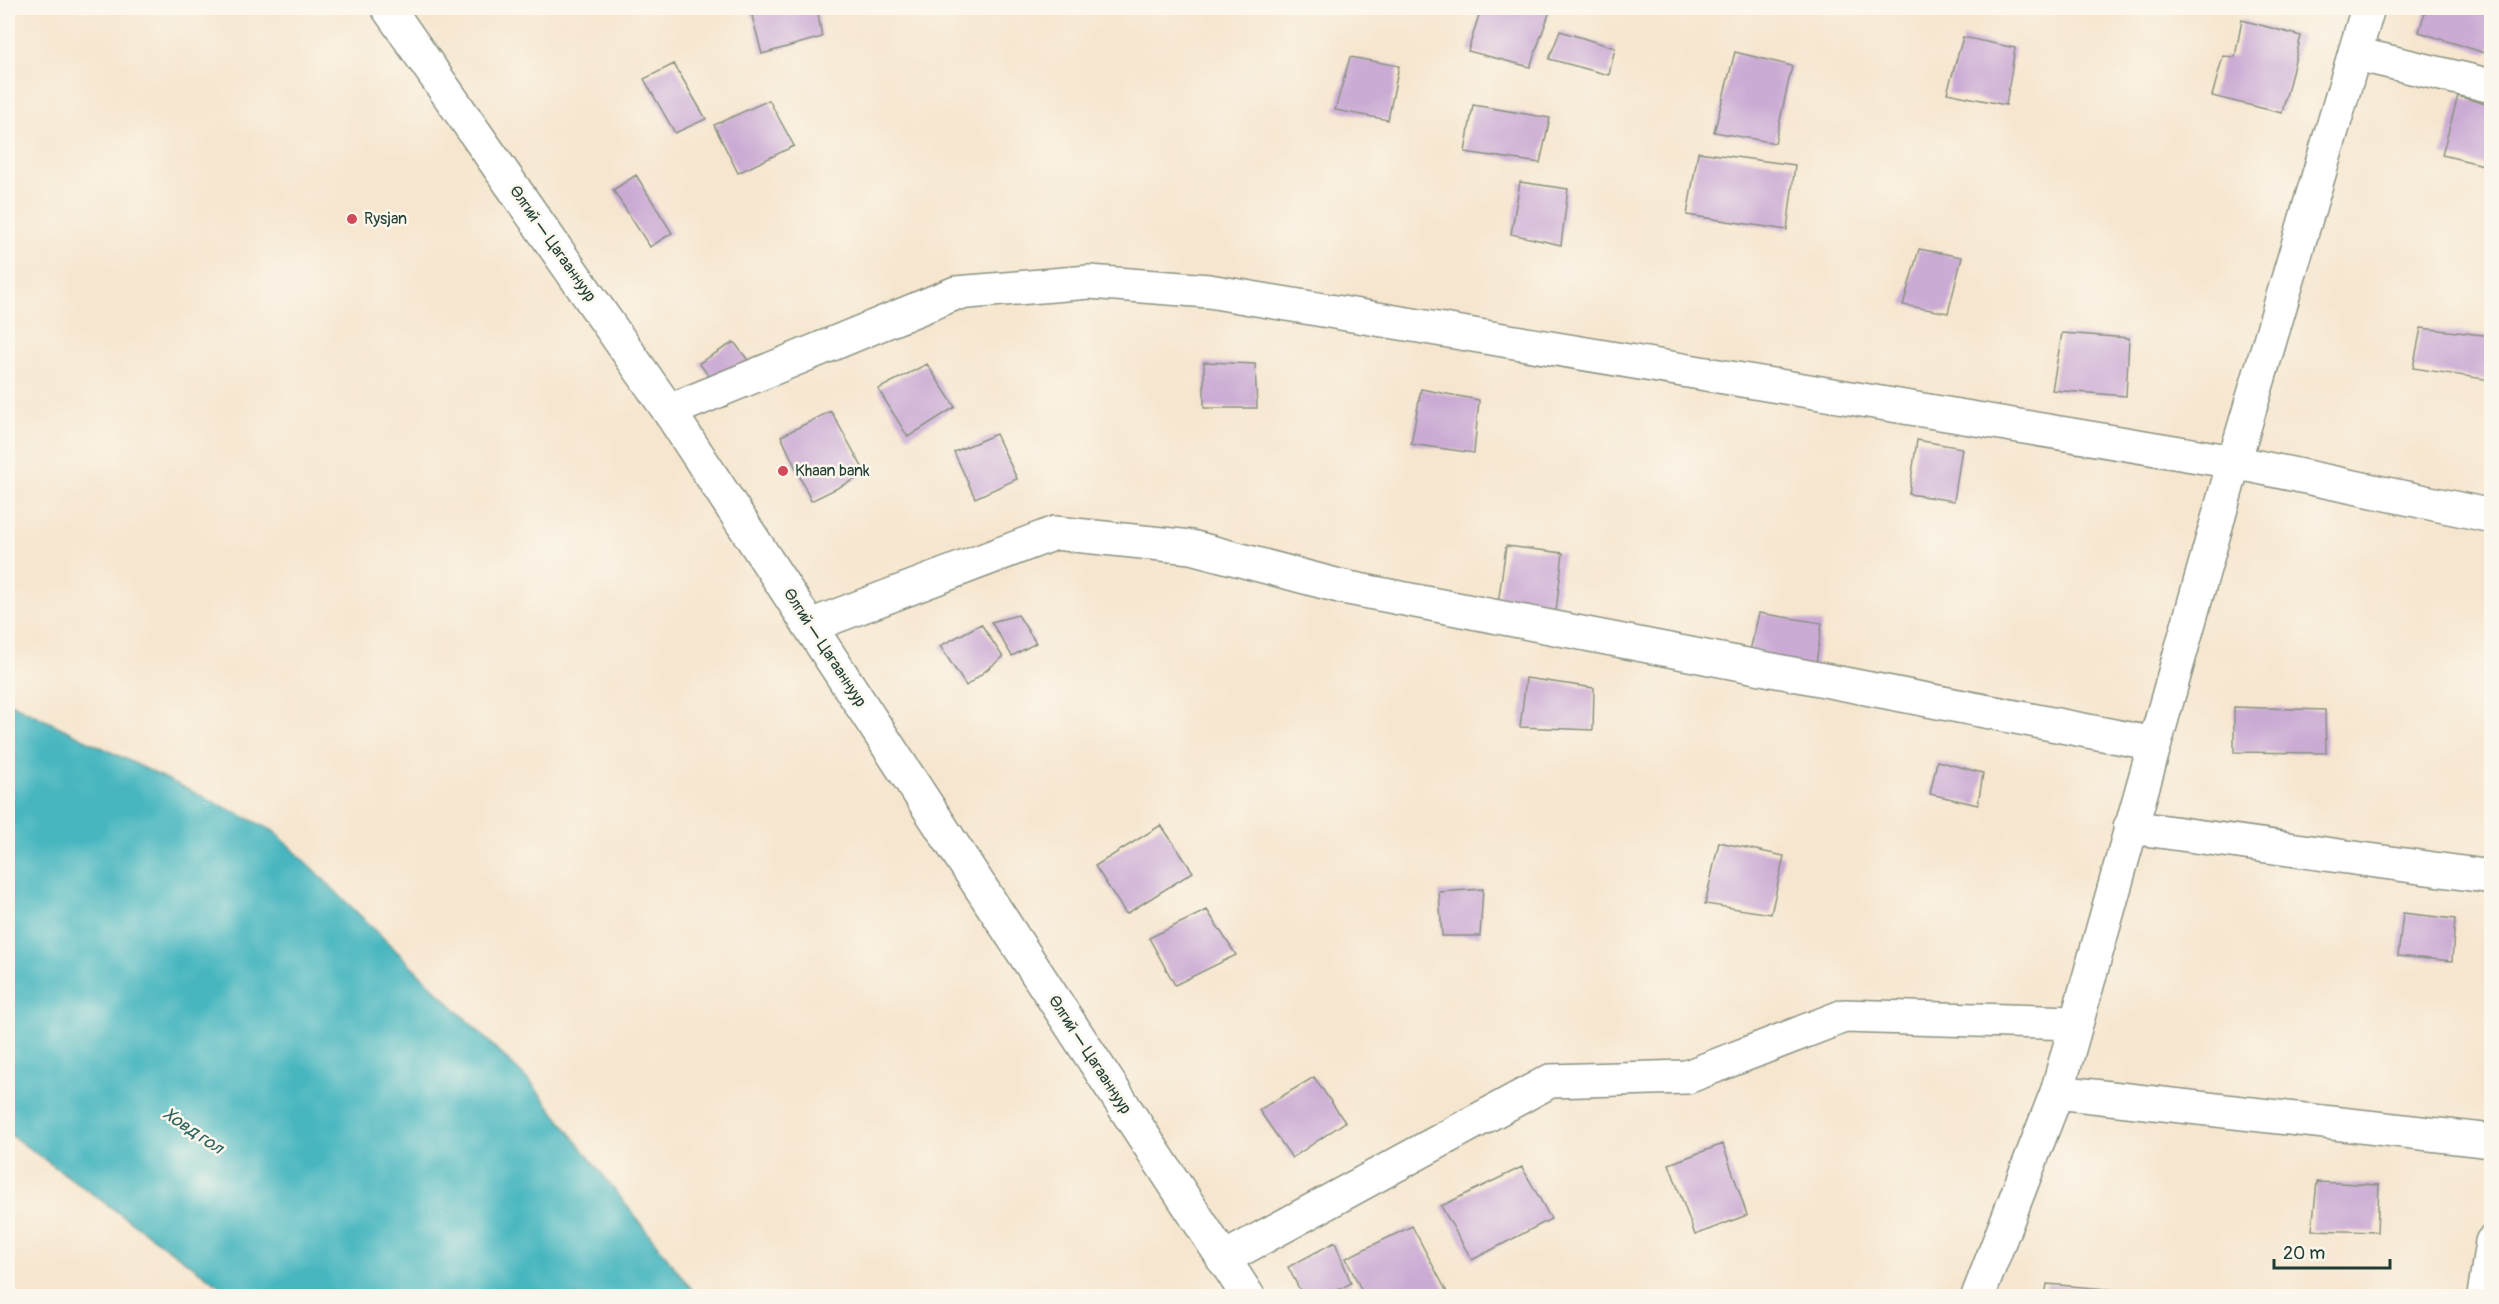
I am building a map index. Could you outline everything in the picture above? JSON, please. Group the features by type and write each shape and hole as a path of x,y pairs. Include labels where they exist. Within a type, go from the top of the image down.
{"main road":[{"name":"Өлгий — Цагааннуур","path":"388,8 669,411 1248,1296"},
{"path":"1978,1296 2057,1092 2234,462 2368,8"},
{"path":"2356,54 2492,86"},
{"path":"669,411 956,294 1089,282 1209,291 2234,462 2492,516"},
{"path":"810,626 1055,533 1191,548 1343,587 2155,744"},
{"path":"2130,827 2492,877"},
{"path":"1223,1259 1550,1081 1687,1077 1844,1016 2076,1023"},
{"path":"2057,1092 2492,1141"},
{"path":"2484,1296 2492,1242"}],"water":[{"name":"Ховд гол","path":"8,702 274,831 532,1084 697,1296 234,1296 8,1133"}],"building":[{"path":"750,8 817,8 822,37 762,54"},
{"path":"1481,8 1532,8 1550,11 1530,67 1468,51"},
{"path":"2426,8 2492,8 2492,41 2488,54 2419,32"},
{"path":"2242,20 2301,36 2282,113 2212,96 2223,56 2235,57"},
{"path":"1560,31 1615,48 1609,75 1549,59"},
{"path":"1963,37 2015,48 2006,105 1947,93"},
{"path":"1735,52 1792,66 1775,143 1714,132"},
{"path":"1350,57 1399,66 1388,120 1335,110"},
{"path":"674,64 706,119 675,133 644,79"},
{"path":"2458,96 2492,106 2492,167 2442,155"},
{"path":"769,100 794,146 738,173 714,125"},
{"path":"1473,105 1550,118 1540,163 1465,152"},
{"path":"1698,152 1795,165 1787,230 1687,215"},
{"path":"636,175 672,233 650,247 613,190"},
{"path":"1520,182 1568,189 1561,245 1511,234"},
{"path":"1919,249 1962,257 1948,313 1903,305"},
{"path":"2421,328 2492,336 2490,380 2413,368"},
{"path":"2062,333 2129,338 2126,396 2052,390"},
{"path":"734,342 761,377 726,399 699,363"},
{"path":"1204,362 1255,364 1257,408 1204,408"},
{"path":"927,364 955,407 908,437 878,389"},
{"path":"1421,389 1479,400 1474,453 1411,444"},
{"path":"831,411 866,474 811,501 781,436"},
{"path":"996,434 1017,479 975,498 954,452"},
{"path":"1917,440 1962,448 1954,501 1909,494"},
{"path":"1506,546 1563,553 1556,611 1498,604"},
{"path":"1759,613 1822,623 1815,670 1748,659"},
{"path":"1018,615 1036,643 1012,656 991,622"},
{"path":"981,624 1003,657 966,686 940,646"},
{"path":"1526,678 1594,688 1593,730 1520,727"},
{"path":"2234,707 2325,710 2326,753 2234,752"},
{"path":"1937,761 1983,773 1978,805 1930,794"},
{"path":"1161,825 1193,872 1126,914 1095,866"},
{"path":"1719,842 1784,856 1771,914 1705,904"},
{"path":"1483,889 1480,936 1442,936 1439,892"},
{"path":"1207,910 1236,955 1175,985 1149,938"},
{"path":"2403,913 2455,919 2452,961 2398,956"},
{"path":"1314,1077 1345,1122 1292,1158 1259,1110"},
{"path":"1723,1144 1747,1215 1695,1235 1669,1164"},
{"path":"1522,1167 1551,1219 1472,1260 1441,1206"},
{"path":"2317,1182 2379,1185 2377,1232 2312,1230"},
{"path":"1412,1226 1449,1296 1364,1296 1346,1258"},
{"path":"1335,1242 1351,1283 1328,1296 1303,1296 1288,1267"},
{"path":"2047,1284 2129,1291 2128,1296 2045,1296"}],"place":[{"name":"Rysjan","path":"352,219"},
{"name":"Khaan bank","path":"783,471"}]}
